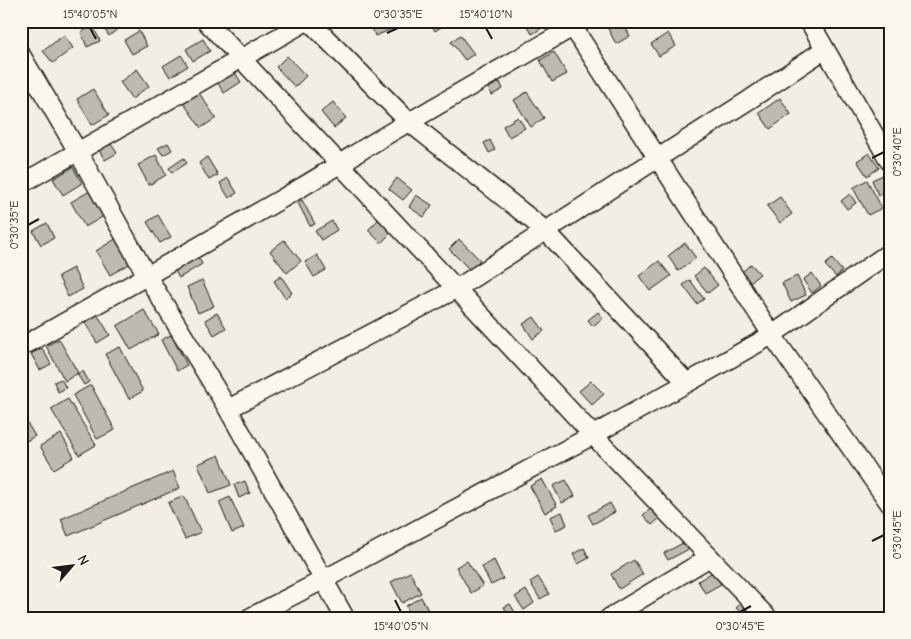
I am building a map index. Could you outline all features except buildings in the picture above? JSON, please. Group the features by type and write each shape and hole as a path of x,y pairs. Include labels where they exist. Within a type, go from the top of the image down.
{"street":[{"path":"206,21 593,435 768,618"},
{"path":"21,184 308,21 409,122 546,231 687,383"},
{"path":"809,21 890,162"},
{"path":"21,347 340,165 380,138 575,23 658,158 772,335 890,504"},
{"path":"228,409 456,289 825,49"},
{"path":"21,55 147,276 228,409 345,618"},
{"path":"249,618 593,435 772,335 890,252"},
{"path":"609,618 710,557"}]}
